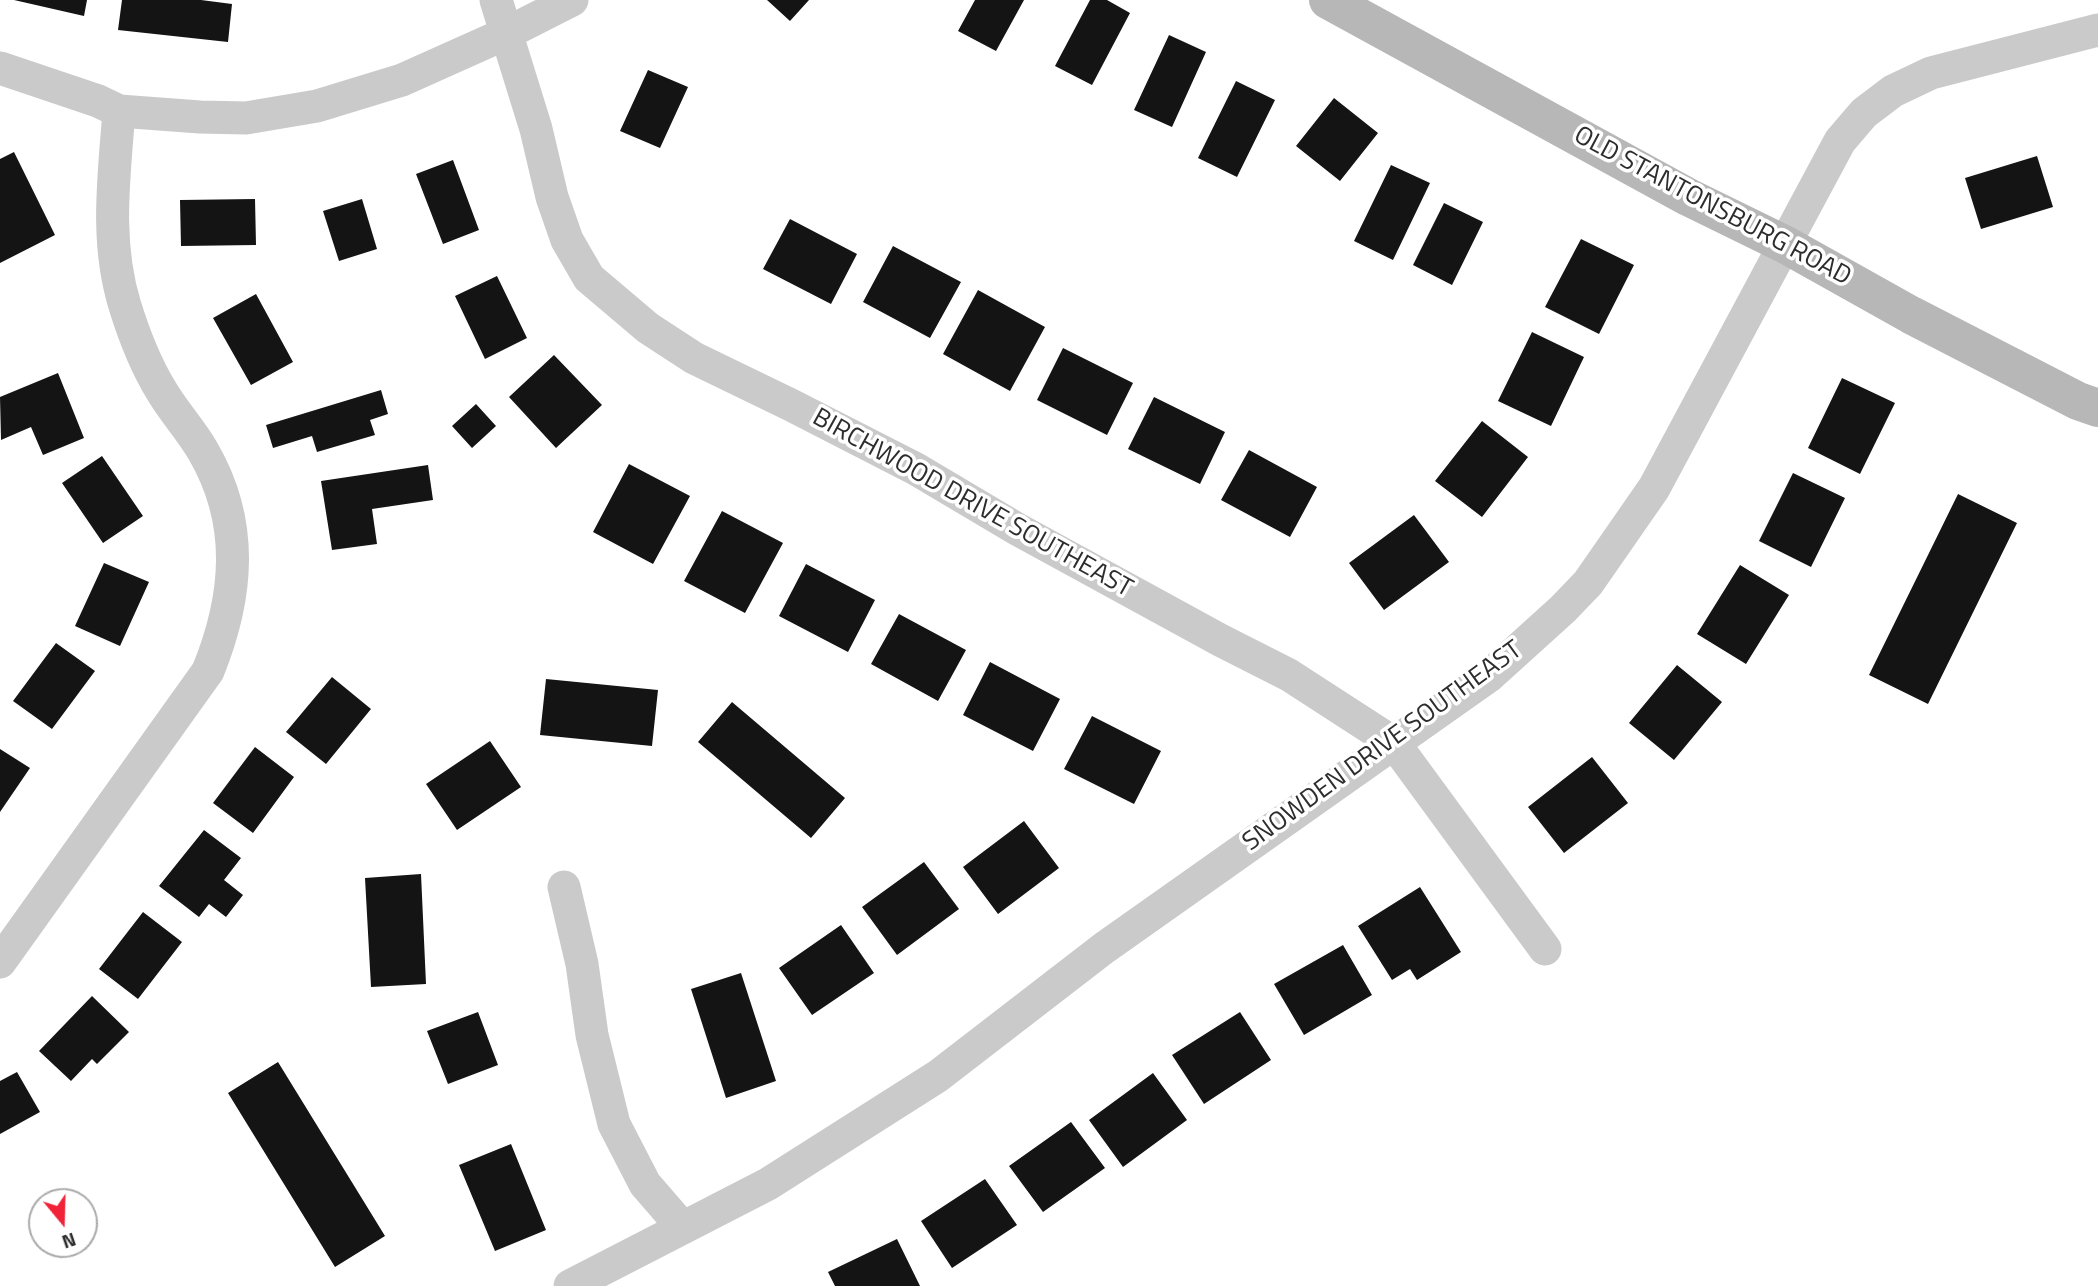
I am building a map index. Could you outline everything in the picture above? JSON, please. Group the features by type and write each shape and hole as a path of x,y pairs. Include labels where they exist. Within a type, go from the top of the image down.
{"street":[{"name":"BIRCHWOOD DRIVE SOUTHEAST","path":"496,0 536,129 552,197 567,240 589,278 648,328 694,358 916,470 1029,536 1289,675 1394,743 1545,949"},
{"path":"0,68 98,101 119,111 246,118 317,106 402,80 507,33 572,0"},
{"name":"OLD STANTONSBURG ROAD","path":"1328,0 1688,197 1786,245 1911,315 2078,401 2098,408"},
{"name":"SNOWDEN DRIVE SOUTHEAST","path":"570,1286 768,1184 938,1076 1104,948 1489,676 1588,583 1654,488 1840,141 1864,113 1893,91 1931,72 2098,30"},
{"path":"0,962 208,671 221,639 232,586 234,561 228,511 221,488 203,451 161,391 145,359 125,306 115,267 111,215 119,111"},
{"path":"564,887 582,964 592,1034 614,1124 645,1184 683,1228"}],"building":[{"path":"14,0 87,0 84,16"},
{"path":"122,0 201,0 232,4 228,42 118,30"},
{"path":"767,0 809,0 790,21"},
{"path":"975,0 1024,0 996,51 958,31"},
{"path":"1090,0 1107,0 1130,13 1092,85 1055,66"},
{"path":"1169,35 1206,52 1172,127 1134,110"},
{"path":"648,70 688,87 660,148 620,131"},
{"path":"1236,81 1275,100 1237,177 1198,158"},
{"path":"1334,98 1378,133 1340,181 1296,146"},
{"path":"14,152 55,235 0,263 0,159"},
{"path":"2037,156 2053,207 1981,229 1965,178"},
{"path":"453,160 479,230 443,244 416,174"},
{"path":"1391,165 1430,183 1393,260 1354,241"},
{"path":"255,199 256,245 181,246 180,200"},
{"path":"362,199 377,249 339,261 323,211"},
{"path":"1444,203 1483,222 1452,285 1413,265"},
{"path":"790,219 857,254 831,304 763,269"},
{"path":"1581,239 1634,265 1599,334 1545,307"},
{"path":"893,246 961,282 930,338 863,302"},
{"path":"497,276 527,338 485,359 455,296"},
{"path":"978,290 1045,327 1010,391 943,354"},
{"path":"256,294 293,362 251,385 213,318"},
{"path":"1532,332 1584,357 1551,426 1498,401"},
{"path":"1063,348 1133,383 1107,435 1037,400"},
{"path":"554,355 602,405 556,448 509,397"},
{"path":"58,373 84,438 43,455 31,427 1,440 0,397"},
{"path":"1842,378 1895,403 1860,474 1808,448"},
{"path":"381,390 388,414 370,420 375,435 317,452 312,436 273,448 266,425"},
{"path":"1154,397 1225,432 1200,484 1128,449"},
{"path":"476,404 496,426 472,448 452,426"},
{"path":"1482,421 1528,457 1482,517 1435,481"},
{"path":"1249,450 1317,487 1290,537 1221,500"},
{"path":"102,456 143,516 103,543 62,483"},
{"path":"629,464 690,496 653,564 593,532"},
{"path":"428,465 433,500 372,509 377,544 332,550 321,481"},
{"path":"1793,473 1845,498 1811,567 1759,541"},
{"path":"1958,494 2017,523 1928,704 1869,675"},
{"path":"722,511 783,543 745,613 684,581"},
{"path":"1414,515 1449,562 1384,610 1349,563"},
{"path":"104,563 149,582 120,646 75,626"},
{"path":"806,564 875,600 848,652 779,616"},
{"path":"1740,565 1789,595 1746,664 1697,634"},
{"path":"899,614 966,650 938,701 871,664"},
{"path":"56,643 95,671 52,729 13,701"},
{"path":"990,662 1060,699 1033,751 963,715"},
{"path":"1677,665 1722,702 1674,760 1629,723"},
{"path":"332,677 371,709 326,764 286,732"},
{"path":"546,679 658,690 652,746 540,735"},
{"path":"732,702 845,798 811,838 698,742"},
{"path":"1092,716 1161,751 1134,804 1064,769"},
{"path":"490,741 521,787 457,830 426,784"},
{"path":"255,747 294,777 253,833 213,803"},
{"path":"0,749 30,768 0,812"},
{"path":"1592,757 1628,803 1564,853 1528,807"},
{"path":"1024,821 1059,868 998,914 963,867"},
{"path":"204,830 241,858 224,880 243,895 226,917 209,904 199,917 159,886"},
{"path":"924,862 959,909 897,955 862,907"},
{"path":"421,874 426,984 371,987 365,878"},
{"path":"1420,887 1461,952 1417,980 1410,969 1392,980 1358,926"},
{"path":"143,912 182,942 138,999 99,969"},
{"path":"841,925 874,973 812,1015 779,968"},
{"path":"1343,945 1372,995 1304,1035 1274,984"},
{"path":"741,973 776,1081 726,1098 691,989"},
{"path":"92,996 129,1032 97,1064 92,1059 71,1081 39,1051"},
{"path":"478,1012 498,1065 448,1084 427,1031"},
{"path":"1240,1012 1271,1060 1204,1104 1172,1055"},
{"path":"278,1062 385,1236 335,1267 228,1093"},
{"path":"17,1072 40,1112 0,1134 0,1081"},
{"path":"1153,1073 1187,1120 1123,1167 1089,1120"},
{"path":"1071,1122 1105,1168 1043,1212 1009,1166"},
{"path":"511,1144 546,1230 495,1251 459,1165"},
{"path":"985,1179 1017,1225 952,1268 921,1221"},
{"path":"897,1239 920,1286 835,1286 828,1272"}]}
